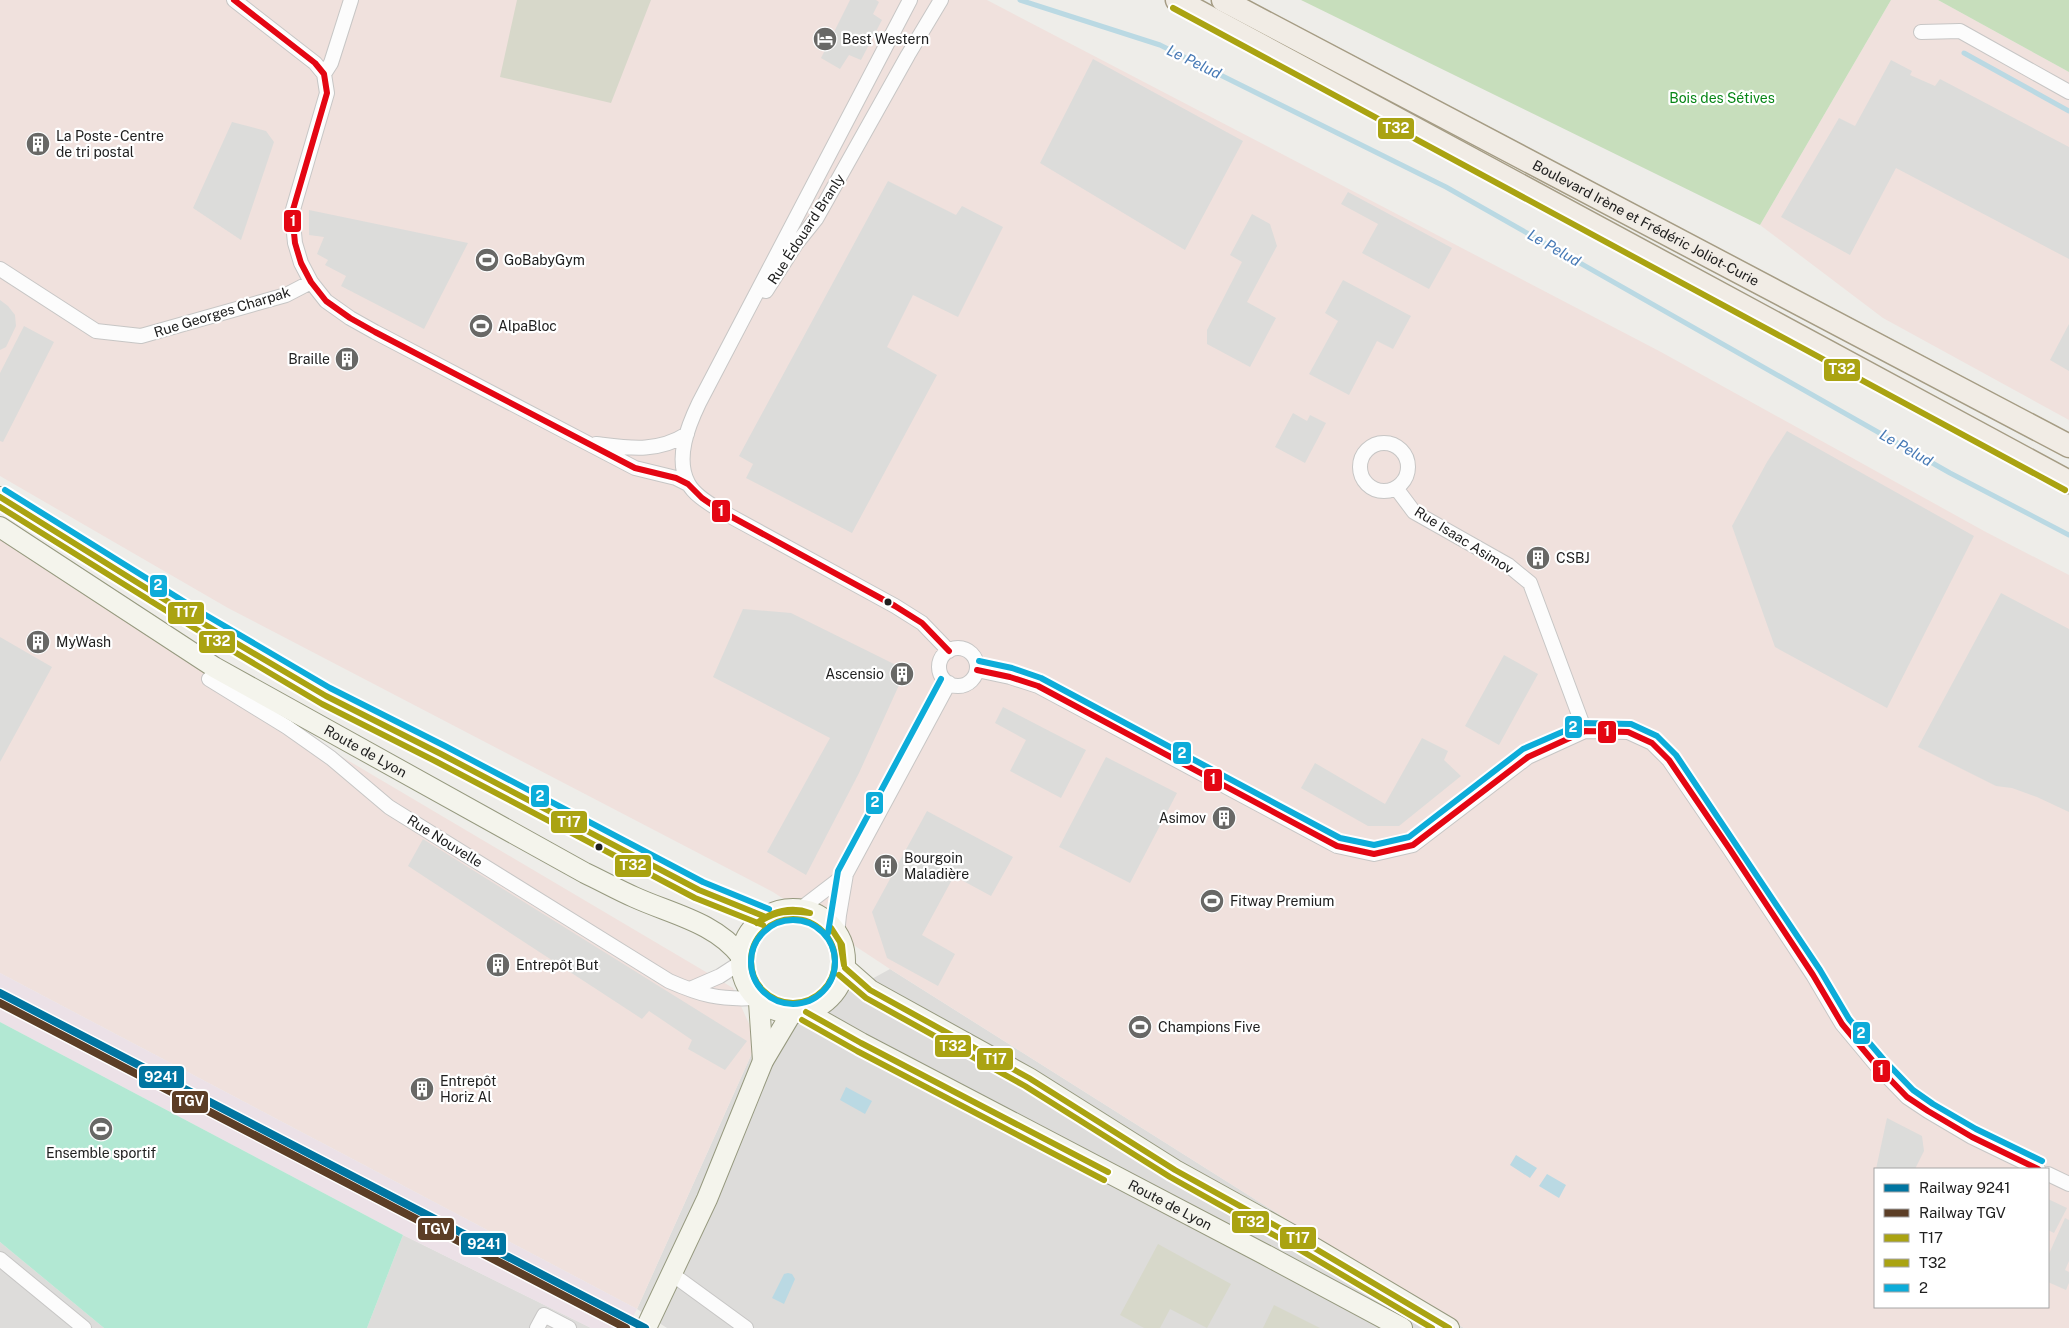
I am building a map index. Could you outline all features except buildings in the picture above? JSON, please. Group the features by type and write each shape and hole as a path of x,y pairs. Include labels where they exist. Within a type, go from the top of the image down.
{"main road":[{"name":"Boulevard Irène et Frédéric Joliot-Curie","path":"1177,0 2069,482"},
{"name":"Boulevard Irène et Frédéric Joliot-Curie","path":"1223,0 2069,446"},
{"path":"0,497 199,621 326,696 441,754 699,890 766,917"},
{"name":"Route de Lyon","path":"0,527 214,667 586,873 634,897 704,925 732,944 741,960"},
{"path":"799,910 821,918 837,934 844,951 845,968 840,983 832,996 820,1006 799,1013 774,1010 757,1000 744,982 741,960 745,940 754,927 766,917 782,911 799,910"},
{"path":"845,968 870,990 1029,1078 1175,1170 1294,1236 1450,1328"},
{"path":"757,1000 763,1061"},
{"path":"646,1328 707,1199 763,1061 799,1013"},
{"name":"Route de Lyon","path":"799,1013 821,1019 849,1037 1402,1328"}],"street":[{"path":"234,0 304,53 324,74 327,93 292,213 295,243 301,263 311,282 326,301 350,318 635,468 676,478 688,484 702,498 721,512 852,582 915,619 949,651"},
{"path":"324,74 331,63 351,0"},
{"name":"Rue Édouard Branly","path":"688,484 684,468 683,450 699,404 910,0"},
{"name":"Rue Édouard Branly","path":"699,404 796,244 816,219 941,0"},
{"path":"1921,32 1960,31 2069,92"},
{"name":"Rue Georges Charpak","path":"0,269 96,331 141,336 286,295 311,282"},
{"path":"585,442 640,448 674,442 687,434"},
{"name":"Rue Isaac Asimov","path":"1396,488 1414,512 1508,565 1530,583 1585,732"},
{"path":"960,648 971,653 975,658 977,670 966,684 955,685 949,683 941,675 940,664 949,651 960,648"},
{"path":"977,670 1010,677 1038,686 1337,846 1374,854 1413,845 1528,757 1585,732 1628,732 1652,744 1669,760 1734,856 1842,1024 1877,1066 1907,1097 1972,1137 2036,1168"},
{"name":"Rue Nouvelle","path":"209,678 287,727 331,758 389,806 669,981 707,996 757,1000"},
{"path":"837,934 846,874 949,683"},
{"path":"799,910 846,874"},
{"path":"690,989 720,976 741,960"},
{"path":"2049,1174 2069,1184"},
{"path":"0,1259 84,1328"},
{"path":"672,1274 746,1328"},
{"path":"537,1328 544,1315 569,1328"}],"shaded area":[{"path":"0,0 987,0 1661,352 1984,531 2069,575 2069,1328 1464,1328 1399,1290 890,969 773,892 228,608 0,476"},
{"path":"517,0 651,0 611,103 500,77"},
{"path":"850,0 876,0 879,2 873,14 882,20 861,60 849,55 840,69 821,58"},
{"path":"1891,0 1938,0 2069,72 2069,420 1883,318 1760,225"},
{"path":"1093,59 1243,141 1185,250 1040,163"},
{"path":"1891,60 1912,71 1910,75 1935,86 1940,79 2069,147 2069,259 1896,168 1850,255 1781,217 1839,118 1855,126"},
{"path":"232,122 266,131 274,142 241,240 193,208"},
{"path":"888,181 956,215 962,206 1003,227 958,317 913,295 887,347 937,375 852,533 746,478 753,464 739,456"},
{"path":"1348,192 1452,248 1429,289 1362,253 1378,224 1341,204"},
{"path":"309,210 468,243 424,329 341,286 346,276 325,265 328,260 317,254 324,237 309,235"},
{"path":"1252,214 1270,224 1277,246 1247,302 1276,318 1250,367 1207,344 1207,330 1242,262 1230,255"},
{"path":"1343,280 1411,316 1393,349 1377,341 1349,395 1309,374 1338,321 1325,313"},
{"path":"0,300 15,315 16,326 6,347 0,350"},
{"path":"2069,324 2069,371 2050,360"},
{"path":"24,326 54,342 3,442 0,441 0,373"},
{"path":"1293,413 1307,421 1310,415 1326,423 1305,463 1275,447"},
{"path":"1787,431 1974,536 1887,708 1775,647 1732,526 1767,462"},
{"path":"0,538 239,696 733,988 757,1042 637,1309 0,973"},
{"path":"2001,593 2069,629 2069,812 2012,788 1996,786 1918,747"},
{"path":"743,609 791,613 896,665 892,677 900,683 859,773 806,875 767,852 830,738 713,677"},
{"path":"0,637 52,667 0,762"},
{"path":"1504,655 1538,674 1499,745 1465,726"},
{"path":"1003,707 1086,750 1061,798 1010,771 1026,740 995,723"},
{"path":"1422,738 1448,751 1444,760 1461,776 1399,826 1368,826 1301,788 1315,763 1385,804"},
{"path":"1106,757 1177,793 1130,883 1059,847"},
{"path":"927,811 1013,857 991,896 954,876 922,935 955,954 938,986 887,958 872,912"},
{"path":"423,839 747,1041 725,1070 688,1049 692,1040 649,1011 642,1019 408,866"},
{"path":"890,969 1399,1290 1464,1328 667,1328 637,1309 757,1042"},
{"path":"0,973 637,1309 627,1328 591,1328 403,1235 0,1022"},
{"path":"1887,1118 1922,1136 1924,1151 1916,1168 1876,1168"},
{"path":"2049,1199 2067,1208 2054,1233 2049,1230"},
{"path":"2065,1218 2069,1220 2069,1261 2065,1270 2069,1272 2069,1283 2066,1290 2049,1282 2049,1254"},
{"path":"403,1235 591,1328 367,1328"},
{"path":"0,1242 104,1328 0,1328"},
{"path":"1158,1244 1231,1284 1207,1328 1170,1309 1160,1328 1144,1328 1120,1315"},
{"path":"3,1246 96,1322 92,1327 0,1251"},
{"path":"1274,1305 1320,1328 1263,1328"}],"green space":[{"name":"Bois des Sétives","path":"1301,0 1891,0 1760,225"},
{"path":"1938,0 2069,0 2069,72"},
{"name":"Ensemble sportif","path":"0,1022 403,1235 367,1328 104,1328 0,1242"}],"water":[{"path":"846,1087 872,1101 865,1114 840,1100"},
{"path":"1516,1155 1537,1168 1530,1178 1510,1165"},
{"path":"1547,1174 1566,1185 1559,1198 1539,1186"},
{"path":"784,1274 792,1274 795,1279 784,1304 772,1298"}],"waterway":[{"name":"Le Pelud","path":"1020,0 1160,45 1446,187 1950,473 2069,535"},
{"path":"1964,53 2069,111"}],"rail line":[{"name":"9241","path":"0,993 645,1328"},
{"name":"TGV","path":"0,1003 626,1328"}],"transit line":[{"name":"1","path":"234,0 315,63 324,74 327,93 292,213 295,243 301,263 311,282 326,301 350,318 375,332 635,468 676,478 688,484 702,498 721,511 895,606 922,623 949,651"},
{"name":"T32","path":"1173,8 2065,490"},
{"name":"2","path":"5,490 204,614 330,688 445,746 703,882 769,909"},
{"name":"T17","path":"0,497 199,621 326,696 441,754 699,890 766,917"},
{"name":"T32","path":"0,507 194,628 322,704 437,762 695,898 763,925"},
{"name":"2","path":"979,661 1012,668 1041,678 1340,838 1374,845 1409,837 1523,749 1583,723 1631,724 1657,736 1676,755 1820,970 1849,1019 1884,1060 1913,1090 1933,1104 1976,1129 2042,1161"},
{"name":"1","path":"977,670 1010,677 1038,686 1337,846 1374,854 1413,845 1528,757 1585,731 1628,732 1652,743 1669,760 1729,848 1813,975 1842,1024 1877,1066 1907,1097 1928,1111 1972,1137 2036,1168"},
{"name":"2","path":"828,933 838,871 941,679"},
{"name":"T17","path":"757,923 769,915 782,911 796,910 810,913"},
{"name":"T17","path":"757,923 783,912 810,913"},
{"name":"T32","path":"793,919 809,922 823,931 832,945 835,961 832,977 823,991 809,1000 793,1003 777,1000 763,991 754,977 751,961 754,945 763,931 777,922 793,919"},
{"name":"2","path":"793,920 809,923 823,932 832,946 835,962 832,978 823,992 809,1001 793,1004 777,1001 763,992 754,978 751,962 754,946 763,932 777,923 793,920"},
{"name":"T17","path":"831,928 842,945 844,965"},
{"name":"T17","path":"831,928 840,942 844,965"},
{"name":"T17","path":"845,968 870,990 1029,1078 1175,1170 1294,1236 1449,1328"},
{"name":"T32","path":"839,975 866,998 1025,1086 1170,1177 1290,1244 1432,1328"},
{"name":"T17","path":"806,1012 861,1043 1108,1172"},
{"name":"T32","path":"802,1020 857,1051 1104,1180"}],"place":[{"name":"Best Western","path":"825,39"},
{"name":"La Poste - Centre de tri postal","path":"38,144"},
{"name":"GoBabyGym","path":"487,260"},
{"name":"AlpaBloc","path":"481,326"},
{"name":"Braille","path":"347,359"},
{"name":"CSBJ","path":"1538,558"},
{"name":"MyWash","path":"38,642"},
{"name":"Ascensio","path":"902,674"},
{"name":"Asimov","path":"1224,818"},
{"name":"Bourgoin Maladière","path":"886,866"},
{"name":"Fitway Premium","path":"1212,901"},
{"name":"Entrepôt But","path":"498,965"},
{"name":"Champions Five","path":"1140,1027"},
{"name":"Entrepôt Horiz Al","path":"422,1089"},
{"name":"Ensemble sportif","path":"101,1129"}]}
